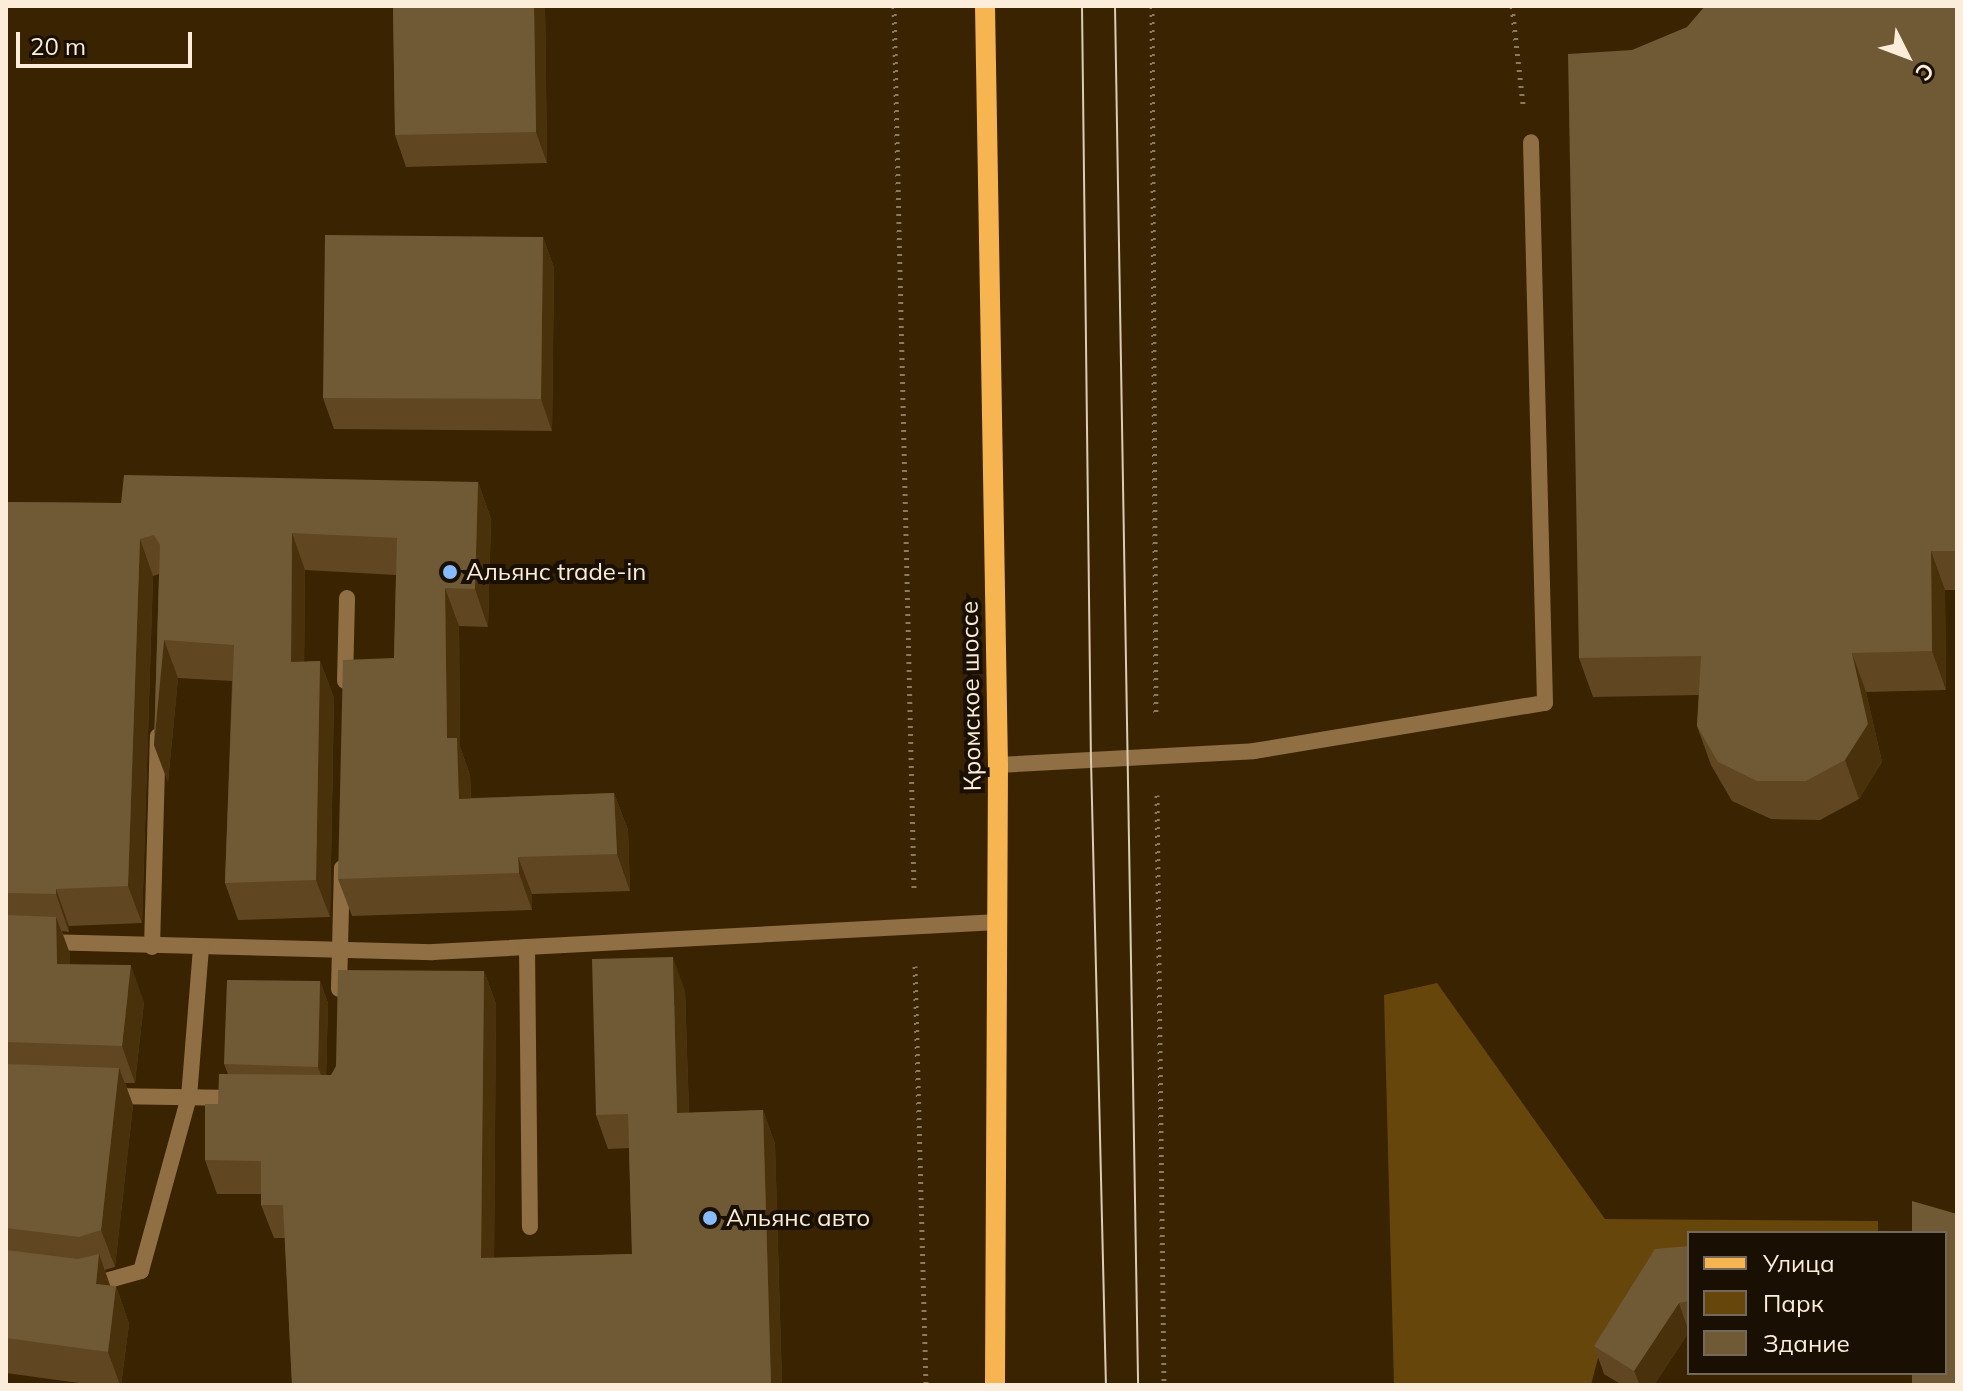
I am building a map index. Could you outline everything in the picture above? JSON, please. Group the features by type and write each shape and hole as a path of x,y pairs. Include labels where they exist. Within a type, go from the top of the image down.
{"main road":[{"name":"Кромское шоссе","path":"985,6 998,765 995,1385"}],"lane":[{"path":"998,765 1254,751 1379,734 1545,703 1531,142"},
{"path":"345,694 347,598"},
{"path":"152,947 158,725"},
{"path":"339,1010 342,854"},
{"path":"6,941 340,950 527,947 998,922"},
{"path":"527,947 530,1227"},
{"path":"78,1283 93,1285 141,1271 189,1097 201,948"},
{"path":"83,1095 248,1098"}],"path":[{"path":"894,6 926,1385"},
{"path":"1152,6 1156,756 1164,1385"},
{"path":"1512,6 1515,63"}],"green space":[{"path":"1437,983 1605,1219 1878,1221 1878,1231 1687,1231 1687,1270 1604,1335 1591,1385 1394,1385 1384,995"}],"building":[{"path":"393,6 534,6 536,132 395,135"},
{"path":"1705,6 1957,6 1957,551 1931,551 1932,651 1852,653 1868,724 1845,760 1806,781 1757,781 1718,762 1697,726 1701,656 1579,658 1568,54 1632,50 1687,27"},
{"path":"325,235 543,237 541,399 323,398"},
{"path":"124,475 478,482 475,589 445,588 447,738 457,738 459,799 614,793 617,854 518,857 519,873 338,879 343,660 394,658 397,538 292,533 291,662 320,661 316,880 225,883 234,645 164,640 154,745 160,545 154,535 140,539 128,886 56,889 56,894 6,893 6,502 121,503"},
{"path":"6,915 56,917 57,964 131,965 122,1046 6,1042"},
{"path":"673,957 677,1113 763,1110 771,1385 292,1385 283,1205 261,1205 261,1161 205,1160 205,1104 218,1104 219,1074 331,1075 336,1066 338,970 484,971 481,1258 632,1254 628,1114 596,1115 592,959"},
{"path":"227,980 320,981 318,1067 224,1064"},
{"path":"6,1064 119,1068 101,1230 79,1237 6,1228"},
{"path":"1912,1201 1957,1214 1957,1385 1912,1385 1912,1375 1947,1375 1947,1231 1912,1231"},
{"path":"1687,1246 1687,1301 1679,1303 1634,1371 1594,1346 1655,1249"},
{"path":"6,1250 78,1259 99,1254 96,1284 116,1286 108,1352 6,1338"}],"tram line":[{"path":"1082,6 1091,760 1106,1385"},
{"path":"1115,6 1138,1385"}],"place":[{"name":"Альянс trade-in","path":"450,572"},
{"name":"Альянс авто","path":"710,1218"}]}
